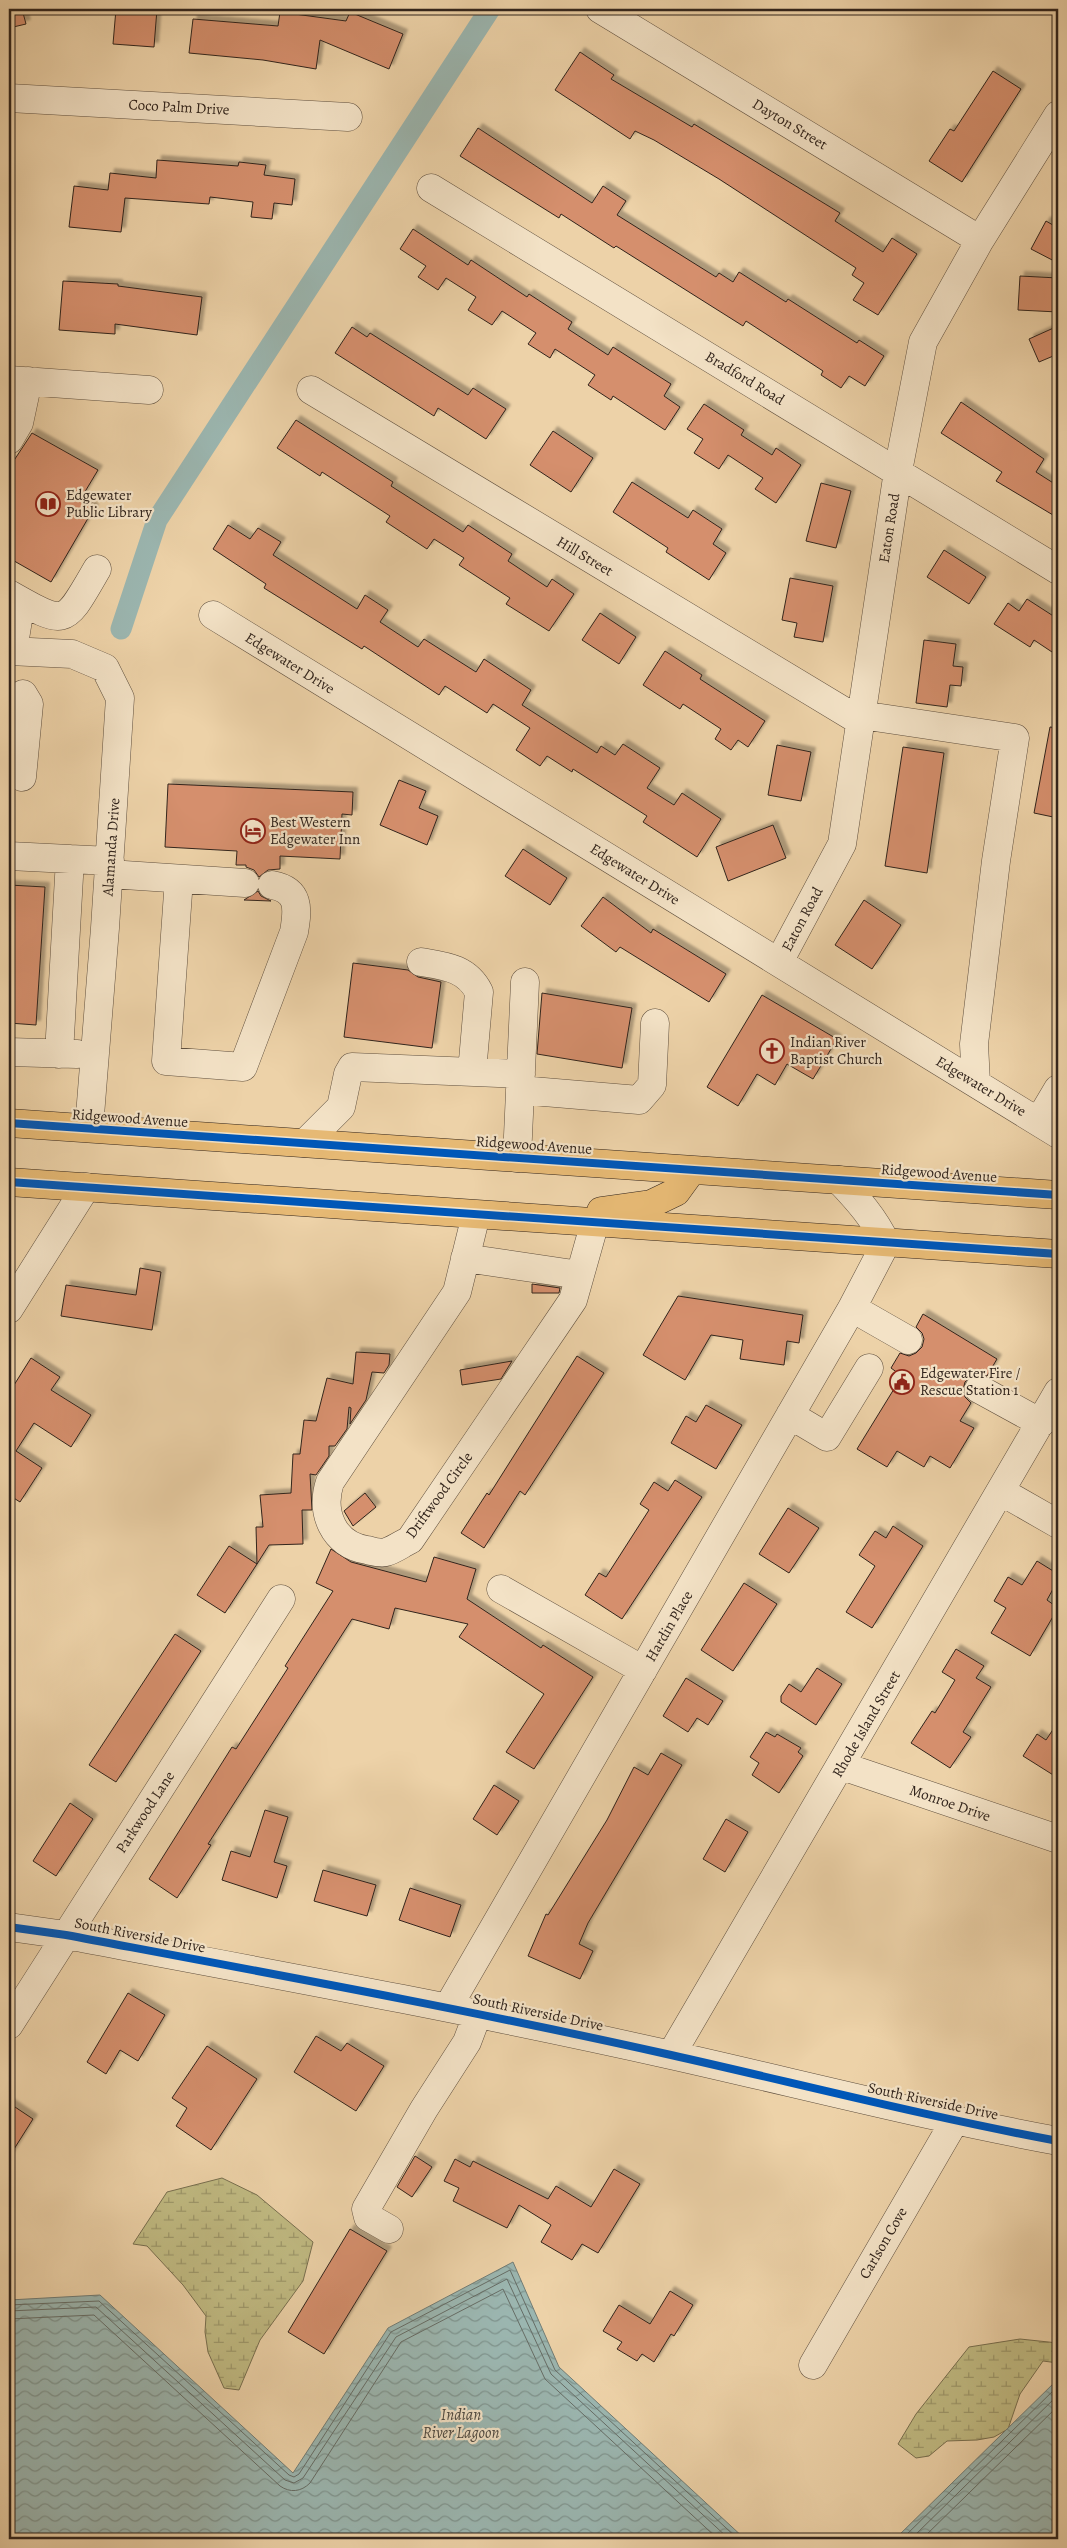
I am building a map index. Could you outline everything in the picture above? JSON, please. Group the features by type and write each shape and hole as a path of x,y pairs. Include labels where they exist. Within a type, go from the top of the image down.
{"main road":[{"name":"Ridgewood Avenue","path":"9,1123 1058,1195"},
{"path":"553,1219 651,1204 676,1192 692,1170"},
{"path":"9,1182 1058,1254"}],"street":[{"name":"Dayton Street","path":"600,9 980,240"},
{"name":"Coco Palm Drive","path":"9,98 348,117"},
{"name":"Eaton Road","path":"779,962 842,844 898,471 923,342 980,240 1058,115"},
{"name":"Bradford Road","path":"431,188 1058,570"},
{"path":"9,440 20,423 18,380 149,390"},
{"name":"Hill Street","path":"311,390 860,718"},
{"path":"22,777 29,704 16,693 15,598 49,616 62,616 75,606 97,569"},
{"name":"Edgewater Drive","path":"213,615 1049,1127"},
{"name":"Alamanda Drive","path":"16,651 72,654 106,668 120,698 89,1128"},
{"path":"860,718 1015,738 996,861 974,1044 976,1083"},
{"path":"9,856 70,859 179,879 245,883"},
{"path":"59,1054 70,859"},
{"path":"179,879 166,1061 176,1062 244,1066 294,932 297,911 293,896 284,887 272,886"},
{"path":"421,962 452,967 474,982 479,992 472,1072"},
{"path":"517,1158 525,982"},
{"path":"305,1143 341,1107 348,1074 352,1067 472,1072 521,1082 639,1100 652,1085 655,1023"},
{"path":"9,1052 95,1055"},
{"path":"1049,1127 1058,1089"},
{"path":"839,1180 864,1205 878,1226 886,1243"},
{"path":"9,1309 86,1187"},
{"name":"Driftwood Circle","path":"476,1215 457,1292 330,1482 326,1495 328,1518 336,1534 354,1548 385,1553 410,1540 573,1300 595,1222"},
{"name":"Hardin Place","path":"448,2007 852,1308 886,1243"},
{"path":"465,1258 580,1275"},
{"path":"852,1308 908,1340"},
{"path":"790,1415 827,1437 869,1368"},
{"path":"979,1389 1041,1423"},
{"name":"Rhode Island Street","path":"672,2055 1002,1492 1058,1392"},
{"path":"1002,1492 1058,1524"},
{"path":"501,1589 643,1670"},
{"name":"Parkwood Lane","path":"9,2025 281,1599"},
{"name":"Monroe Drive","path":"842,1766 1058,1839"},
{"name":"South Riverside Drive","path":"9,1927 66,1935 478,2013 672,2055 954,2122 1058,2141"},
{"path":"389,2229 368,2217 366,2208 466,2042 478,2013"},
{"name":"Carlson Cove","path":"813,2365 954,2122"}],"green space":[{"path":"222,2178 257,2195 313,2242 303,2281 260,2340 239,2390 224,2388 208,2352 205,2332 206,2316 183,2285 147,2246 133,2244 167,2192"},
{"path":"1020,2339 1058,2343 1058,2363 1043,2361 1020,2394 1008,2429 994,2437 977,2440 947,2441 929,2456 916,2458 898,2444 916,2414 969,2347"}],"water":[{"name":"Indian River Lagoon","path":"513,2262 559,2367 745,2539 9,2539 9,2300 100,2295 293,2473 388,2328"},
{"path":"1058,2379 1058,2539 895,2539"}],"building":[{"path":"9,9 22,9 26,24 9,28"},
{"path":"116,9 157,9 154,47 113,44"},
{"path":"280,12 346,21 350,12 403,34 389,69 320,40 316,69 263,60 189,53 193,19 278,26"},
{"path":"580,52 614,75 611,79 692,127 694,124 840,213 835,221 883,252 892,238 917,254 878,315 853,300 864,283 852,275 856,268 719,179 654,140 635,131 630,139 555,90"},
{"path":"993,71 1021,89 962,182 929,161 950,129 954,131"},
{"path":"478,128 592,203 603,186 626,201 617,215 716,277 719,273 733,282 739,272 786,302 788,299 857,343 859,340 884,356 865,386 849,376 841,388 821,375 823,371 746,321 743,326 616,246 614,248 561,214 559,218 460,156"},
{"path":"157,160 238,166 239,162 266,165 264,175 295,179 292,205 274,203 272,219 251,217 253,202 210,197 209,204 125,198 121,232 69,227 74,186 108,190 110,173 156,178"},
{"path":"1046,221 1058,228 1058,263 1031,249"},
{"path":"413,229 468,265 471,260 527,297 529,294 572,322 568,329 608,355 613,347 671,384 664,396 680,407 665,430 613,396 611,400 588,385 595,375 555,349 550,358 528,344 536,333 502,311 492,325 468,310 476,297 446,278 438,290 418,277 426,266 400,249"},
{"path":"1020,276 1058,278 1058,312 1018,310"},
{"path":"63,281 118,284 118,286 202,297 197,335 115,324 115,334 59,330"},
{"path":"1058,326 1058,354 1039,362 1029,339"},
{"path":"352,327 367,337 370,333 468,395 473,388 506,409 486,439 438,408 434,416 335,353"},
{"path":"961,402 1044,459 1036,472 1058,486 1058,518 996,481 1002,472 941,433"},
{"path":"704,404 744,430 741,435 772,455 776,448 801,465 776,503 755,489 763,478 728,455 719,469 694,453 703,439 687,429"},
{"path":"296,420 393,482 391,486 463,532 468,525 512,554 508,561 547,587 552,579 574,594 549,631 506,604 510,598 459,565 464,558 434,539 427,549 386,522 390,516 322,472 320,476 277,448"},
{"path":"553,431 593,458 571,492 530,465"},
{"name":"Edgewater Public Library","path":"32,433 98,470 80,500 94,508 51,582 9,558 9,468"},
{"path":"632,482 688,518 693,510 722,529 713,544 726,553 709,580 666,552 668,548 613,512"},
{"path":"821,483 851,491 836,548 806,541"},
{"path":"228,525 250,539 258,528 281,542 273,555 357,609 365,595 388,610 380,622 418,647 424,639 476,672 484,659 531,690 522,705 597,753 601,746 615,755 623,744 660,768 647,788 674,805 682,793 721,819 697,857 643,822 647,816 573,769 572,772 547,756 540,766 516,750 530,728 493,704 487,713 445,686 439,695 364,646 362,649 264,588 266,584 213,549"},
{"path":"944,550 986,577 969,604 927,577"},
{"path":"790,578 833,586 823,642 794,637 797,623 782,620"},
{"path":"1027,599 1058,619 1058,656 1034,640 1030,647 994,624 1008,603 1019,611"},
{"path":"600,613 636,637 619,664 582,640"},
{"path":"924,640 956,644 953,666 963,667 961,686 950,685 947,707 916,703"},
{"path":"665,651 702,675 700,679 765,721 748,747 738,740 731,750 715,739 721,729 683,704 680,709 643,685"},
{"path":"1050,727 1058,728 1058,818 1034,813"},
{"path":"777,745 811,752 801,801 768,795"},
{"path":"903,747 944,753 927,873 885,866"},
{"path":"399,780 426,791 419,808 438,816 427,845 380,825"},
{"name":"Best Western Edgewater Inn","path":"168,784 353,792 352,815 342,814 340,859 280,856 280,869 268,870 259,877 254,870 246,867 246,865 236,865 237,851 165,847"},
{"path":"773,825 786,858 728,881 716,847"},
{"path":"523,849 567,878 550,905 505,876"},
{"path":"9,885 45,887 36,1025 9,1023"},
{"path":"258,891 261,896 271,901 244,900"},
{"path":"603,897 651,933 653,929 726,974 709,1002 620,947 616,952 581,926"},
{"path":"864,900 901,925 872,969 835,945"},
{"path":"353,963 408,970 418,977 441,982 432,1048 344,1037"},
{"path":"542,993 632,1008 622,1068 537,1054"},
{"path":"762,995 837,1039 813,1079 787,1064 775,1085 757,1074 738,1106 707,1087"},
{"path":"140,1268 161,1272 152,1330 61,1316 66,1285 136,1295"},
{"path":"532,1284 560,1288 559,1293 532,1293"},
{"path":"678,1296 803,1315 799,1343 787,1341 784,1365 740,1359 743,1340 711,1335 685,1380 643,1355"},
{"path":"923,1314 997,1359 987,1376 978,1373 971,1376 965,1382 963,1390 965,1397 971,1403 960,1421 974,1428 950,1468 930,1456 924,1467 897,1451 887,1467 857,1449 902,1376 891,1368 900,1353 909,1356 916,1353 922,1347 924,1339 922,1333 916,1327"},
{"path":"356,1352 390,1354 389,1365 384,1373 372,1372 366,1400 350,1424 351,1408 349,1407 347,1429 335,1446 329,1446 329,1456 316,1475 310,1474 312,1510 302,1510 303,1544 269,1545 257,1564 256,1527 263,1527 260,1495 291,1493 293,1454 300,1454 304,1420 316,1421 327,1378 353,1384"},
{"path":"577,1356 604,1373 525,1495 520,1491 484,1548 461,1533 487,1493 489,1495"},
{"path":"31,1358 60,1377 51,1390 91,1415 71,1447 34,1423 16,1451 42,1468 20,1502 9,1495 9,1393"},
{"path":"512,1361 501,1379 462,1385 460,1370"},
{"path":"706,1405 742,1425 716,1469 671,1443 686,1416 696,1422"},
{"path":"675,1480 702,1497 622,1619 585,1595 599,1573 606,1577 649,1510 640,1504 654,1482 668,1491"},
{"path":"365,1493 376,1507 353,1526 344,1511"},
{"path":"788,1508 819,1528 789,1573 759,1554"},
{"path":"893,1526 923,1546 872,1628 846,1612 875,1566 859,1555 875,1531 886,1538"},
{"path":"229,1546 257,1564 225,1613 197,1595"},
{"path":"331,1549 351,1562 426,1582 434,1557 476,1569 467,1599 541,1648 543,1645 593,1677 534,1769 506,1752 544,1694 459,1637 468,1624 395,1608 389,1629 352,1619 208,1844 211,1845 177,1898 149,1879 232,1747 236,1749 288,1668 285,1666 333,1591 316,1583"},
{"path":"1037,1561 1058,1574 1058,1580 1047,1600 1058,1608 1030,1656 991,1633 1006,1608 994,1601 1008,1577 1022,1585"},
{"path":"744,1583 777,1604 733,1671 701,1650"},
{"path":"175,1634 201,1651 116,1782 89,1765"},
{"path":"956,1649 984,1666 976,1678 991,1687 963,1732 971,1737 950,1768 911,1743 932,1711 935,1713 955,1680 942,1672"},
{"path":"817,1668 842,1684 816,1725 781,1702 781,1696 789,1684 801,1692"},
{"path":"686,1678 723,1701 708,1725 697,1718 688,1732 663,1716"},
{"path":"1058,1722 1058,1778 1023,1756 1037,1734 1046,1740"},
{"path":"766,1732 775,1737 777,1734 801,1748 798,1752 803,1756 779,1793 752,1775 759,1763 750,1757"},
{"path":"661,1753 682,1765 588,1923 579,1944 593,1951 580,1979 528,1956 546,1914 548,1915 607,1820 634,1767 648,1775"},
{"path":"494,1785 519,1801 497,1835 473,1819"},
{"path":"70,1803 93,1819 56,1876 33,1861"},
{"path":"265,1810 288,1817 274,1862 287,1866 277,1898 222,1880 231,1851 250,1857"},
{"path":"726,1819 748,1832 725,1872 703,1859"},
{"path":"323,1870 376,1885 367,1916 314,1901"},
{"path":"410,1888 461,1905 450,1937 399,1920"},
{"path":"128,1993 165,2015 138,2061 120,2050 106,2074 87,2062"},
{"path":"316,2036 341,2051 347,2043 384,2066 356,2111 294,2072"},
{"path":"207,2046 257,2079 211,2150 176,2126 187,2108 172,2098"},
{"path":"9,2103 33,2119 9,2157"},
{"path":"415,2156 432,2167 412,2197 397,2187"},
{"path":"455,2159 470,2167 473,2161 548,2199 556,2186 591,2207 614,2169 640,2184 598,2253 582,2244 572,2260 541,2242 551,2225 519,2205 507,2228 453,2201 459,2188 444,2181"},
{"path":"350,2229 387,2251 324,2354 288,2332"},
{"path":"670,2291 693,2305 674,2336 671,2334 654,2362 642,2354 637,2361 617,2349 622,2342 603,2331 619,2305 650,2324"}],"waterway":[{"path":"121,629 157,520 490,9"}],"cycle path":[{"path":"9,1123 1058,1195"},
{"path":"9,1182 1058,1254"},
{"path":"9,1927 66,1935 369,1992 671,2055 912,2111 1058,2141"}],"place":[{"name":"Edgewater Public Library","path":"48,504"},
{"name":"Best Western Edgewater Inn","path":"253,831"},
{"name":"Indian River Baptist Church","path":"772,1051"},
{"name":"Edgewater Fire / Rescue Station 1","path":"902,1382"}]}
